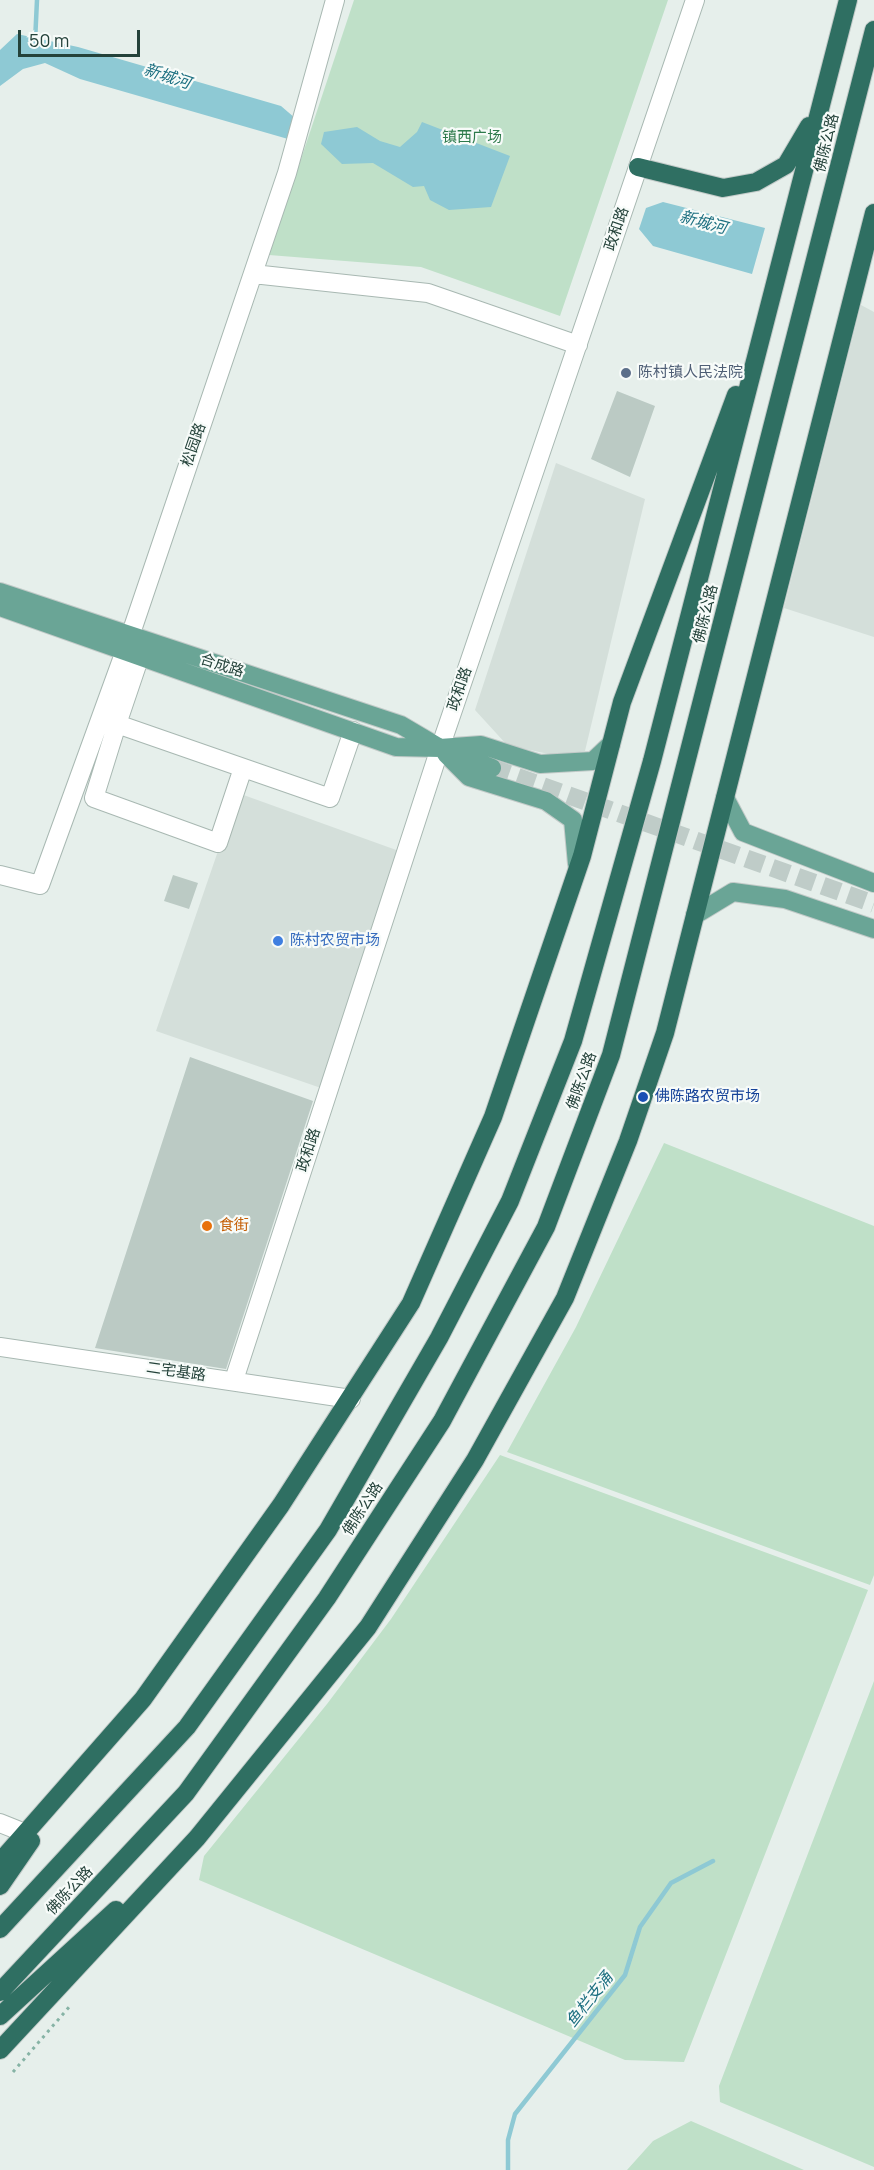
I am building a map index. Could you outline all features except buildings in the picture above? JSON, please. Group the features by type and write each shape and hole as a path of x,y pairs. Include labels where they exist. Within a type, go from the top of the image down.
{"highway":[{"name":"佛陈公路","path":"0,1929 187,1727 328,1530 439,1338 510,1201 573,1041 652,760 848,0"},
{"name":"佛陈公路","path":"0,1992 186,1794 320,1607 442,1421 546,1227 611,1055 874,30"},
{"path":"638,167 723,188 756,182 786,165 820,110"},
{"path":"0,2050 197,1838 368,1627 475,1460 565,1298 628,1141 665,1033 874,213"},
{"path":"0,1862 143,1700 281,1505 411,1303 493,1117 576,874 622,702 674,558 766,318"},
{"path":"0,1886 80,1771"},
{"path":"0,2016 197,1838"}],"main road":[{"name":"合成路","path":"0,592 131,648 396,747 440,748"},
{"name":"合成路","path":"0,607 131,648 401,725 440,748 492,768"},
{"path":"440,748 482,745 540,764 593,761 611,744"},
{"path":"440,748 469,777 546,801 573,820 576,874"},
{"path":"725,798 743,832 874,883"},
{"path":"695,915 733,892 785,899 874,929"}],"street":[{"name":"松园路","path":"0,875 40,885 131,648 287,173 335,0"},
{"name":"政和路","path":"234,1380 440,748 695,0"},
{"path":"253,274 428,293 578,345"},
{"path":"131,648 117,724 94,798 218,843 243,768"},
{"path":"117,724 330,798 353,731"},
{"name":"二宅基路","path":"0,1347 351,1399"},
{"path":"0,1823 25,1833"}],"path":[{"path":"13,2072 70,2006"}],"shaded area":[{"path":"861,305 874,312 874,637 784,608"},
{"path":"556,463 645,499 585,751 558,756 507,745 475,710"},
{"name":"陈村农贸市场","path":"238,793 399,851 321,1088 156,1031"}],"green space":[{"name":"镇西广场","path":"354,0 668,0 560,316 421,267 269,255"},
{"path":"664,1143 874,1226 874,1575 870,1585 507,1452 576,1327"},
{"path":"500,1455 868,1590 684,2062 625,2060 199,1880 204,1856 327,1704 391,1619"},
{"path":"874,1681 874,2167 720,2102 719,2086"},
{"path":"691,2121 804,2170 627,2170 653,2141"}],"water":[{"name":"新城河","path":"17,34 78,47 281,106 295,118 288,139 80,79 45,63 23,69 0,86 0,50"},
{"path":"422,122 510,156 491,207 449,210 430,200 424,186 413,187 373,163 342,164 321,144 324,132 357,127 380,141 400,147 417,132"},
{"name":"新城河","path":"663,202 765,228 752,274 653,246 639,229 646,208"}],"waterway":[{"path":"35,42 37,0"},
{"name":"鱼栏支涌","path":"508,2170 508,2140 515,2114 625,1975 640,1927 671,1883 713,1861"}],"tunnel":[{"path":"492,768 874,904"}],"place":[{"name":"陈村镇人民法院","path":"626,373"},
{"name":"陈村农贸市场","path":"278,941"},
{"name":"佛陈路农贸市场","path":"643,1097"},
{"name":"食街","path":"207,1226"}]}
